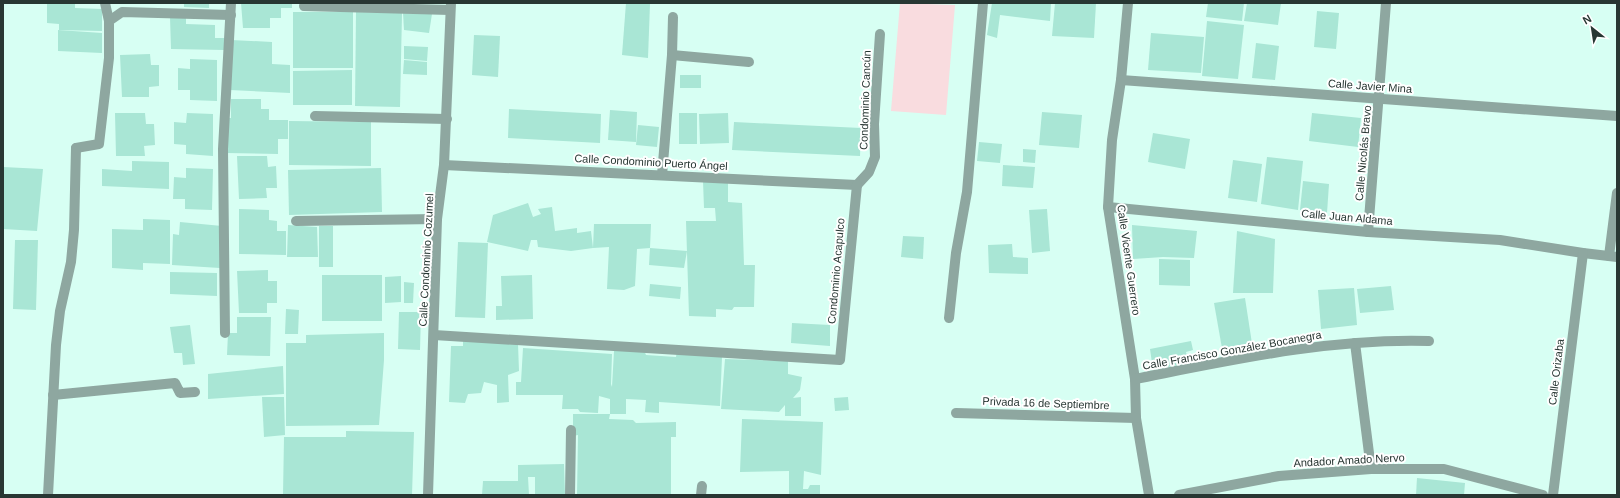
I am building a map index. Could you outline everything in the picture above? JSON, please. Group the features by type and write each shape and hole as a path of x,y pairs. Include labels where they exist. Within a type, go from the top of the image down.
{"street":[{"path":"48,495 56,345 60,312 71,262 74,230 76,148 99,144 109,58 109,21 105,3"},
{"path":"225,333 223,149 231,3"},
{"path":"949,318 956,253 967,192 983,3"},
{"name":"Calle Vicente Guerrero","path":"1128,3 1121,80 1112,140 1108,207 1135,379 1136,418 1149,495"},
{"name":"Calle Nicolás Bravo","path":"1368,232 1386,3"},
{"path":"304,6 450,6"},
{"name":"Calle Condominio Cozumel","path":"428,495 437,219 444,165 447,119 450,6"},
{"path":"109,21 122,12 231,15"},
{"path":"662,174 672,56 673,17"},
{"name":"Condominio Cancún","path":"857,185 869,172 875,157 874,124 880,34"},
{"path":"672,56 749,62"},
{"name":"Calle Javier Mina","path":"1121,80 1617,116"},
{"path":"315,116 447,119"},
{"name":"Calle Condominio Puerto Ángel","path":"444,165 662,174 857,185"},
{"name":"Condominio Acapulco","path":"434,335 840,360 857,185"},
{"path":"1613,256 1617,193"},
{"name":"Calle Juan Aldama","path":"1108,207 1368,232 1500,240 1613,256"},
{"path":"296,221 437,219"},
{"name":"Calle Orizaba","path":"1553,495 1584,253"},
{"name":"Calle Francisco González Bocanegra","path":"1135,379 1295,349 1397,340 1429,341"},
{"path":"1355,343 1370,469"},
{"path":"53,394 175,383 180,393 195,392"},
{"name":"Privada 16 de Septiembre","path":"956,413 1136,418"},
{"path":"570,495 571,430"},
{"name":"Andador Amado Nervo","path":"1179,495 1279,476 1370,469 1444,469 1543,495"}],"shaded area":[{"path":"900,3 955,5 946,115 891,111"}],"building":[{"path":"47,3 75,4 75,8 102,9 102,31 59,30 59,24 47,23"},
{"path":"184,3 209,3 209,8 184,7"},
{"path":"241,3 292,3 292,8 281,8 281,18 270,18 270,28 243,28"},
{"path":"626,3 650,4 648,58 622,55"},
{"path":"992,3 1051,3 1050,21 1000,15 997,38 987,35"},
{"path":"1055,3 1096,3 1094,38 1052,36"},
{"path":"1208,3 1244,3 1242,21 1206,17"},
{"path":"1247,3 1281,3 1278,25 1244,21"},
{"path":"1317,11 1339,13 1336,49 1314,47"},
{"path":"293,12 353,12 353,68 293,68"},
{"path":"356,12 402,13 400,107 355,106"},
{"path":"403,13 432,14 429,33 404,30"},
{"path":"170,17 186,18 186,24 215,25 215,38 224,38 224,50 171,49"},
{"path":"1207,21 1244,25 1238,79 1202,76"},
{"path":"58,30 102,33 102,53 58,51"},
{"path":"1151,33 1204,37 1201,73 1148,70"},
{"path":"474,35 500,36 498,77 472,75"},
{"path":"231,40 272,42 272,64 290,65 290,93 230,90"},
{"path":"1256,43 1279,46 1275,80 1252,78"},
{"path":"404,46 428,47 427,61 404,59"},
{"path":"150,54 151,65 159,65 159,86 149,87 149,97 122,97 120,55"},
{"path":"190,59 217,60 217,101 190,100 190,90 178,90 178,68 190,69"},
{"path":"404,60 427,62 427,75 403,74"},
{"path":"352,70 352,105 293,105 293,71"},
{"path":"680,75 701,75 701,88 680,88"},
{"path":"231,99 261,99 261,109 269,109 269,120 288,120 288,139 278,139 278,154 226,153 226,118 231,118"},
{"path":"509,109 601,114 600,143 508,138"},
{"path":"610,110 637,112 636,142 608,140"},
{"path":"1042,112 1082,115 1079,148 1039,145"},
{"path":"115,113 145,113 146,124 154,124 155,145 144,146 145,156 116,156"},
{"path":"187,113 213,114 213,156 186,154 186,145 174,144 174,122 186,123"},
{"path":"679,113 697,113 697,144 679,144"},
{"path":"728,113 729,143 700,144 699,114"},
{"path":"1312,113 1361,118 1358,147 1309,141"},
{"path":"289,121 371,122 371,166 289,165"},
{"path":"734,122 861,128 860,156 732,150"},
{"path":"638,125 659,127 657,147 636,145"},
{"path":"1153,133 1190,139 1185,169 1148,162"},
{"path":"979,142 1002,144 1000,163 977,161"},
{"path":"1023,149 1036,150 1035,163 1023,162"},
{"path":"237,156 267,156 268,167 276,166 277,188 266,188 267,198 239,199"},
{"path":"1267,157 1303,161 1298,210 1261,204"},
{"path":"1233,160 1262,164 1257,202 1228,198"},
{"path":"132,161 169,162 169,189 102,186 102,169 132,171"},
{"path":"1003,165 1035,167 1033,188 1002,186"},
{"path":"3,167 43,169 37,231 3,229"},
{"path":"186,168 213,169 212,210 185,209 185,199 173,199 174,177 186,178"},
{"path":"381,168 382,212 289,215 288,170"},
{"path":"703,181 728,181 728,202 742,203 744,265 755,265 754,307 734,307 732,310 716,309 716,317 689,316 686,221 716,221 715,208 704,208"},
{"path":"1303,181 1329,184 1327,213 1300,210"},
{"path":"528,203 533,217 541,214 538,209 552,207 555,231 577,228 577,233 591,231 593,248 571,251 538,247 537,240 531,240 528,251 487,242 493,215"},
{"path":"239,209 269,210 269,220 277,221 277,231 286,231 286,255 239,254"},
{"path":"1047,209 1050,251 1032,253 1029,210"},
{"path":"143,219 170,220 170,264 143,263 143,270 112,268 112,229 143,230"},
{"path":"180,222 222,226 220,268 172,265 173,234 179,235"},
{"path":"594,224 651,224 650,248 637,249 635,286 624,290 607,289 609,247 593,248"},
{"path":"288,225 317,227 318,257 287,257"},
{"path":"1132,225 1197,231 1194,258 1163,257 1133,259"},
{"path":"319,226 333,226 333,267 319,267"},
{"path":"1237,231 1275,239 1273,293 1233,293"},
{"path":"903,236 924,237 923,259 901,257"},
{"path":"15,240 38,240 36,310 13,309"},
{"path":"458,242 488,243 485,318 455,317"},
{"path":"1012,244 1013,257 1028,258 1028,274 989,273 988,245"},
{"path":"650,248 687,251 684,268 649,265"},
{"path":"1159,259 1190,260 1190,286 1159,285"},
{"path":"268,270 268,281 277,281 277,303 267,303 267,313 239,313 237,271"},
{"path":"170,272 217,273 217,296 170,294"},
{"path":"322,275 382,275 382,321 322,321"},
{"path":"532,275 533,319 496,320 496,306 502,306 501,276"},
{"path":"401,276 401,302 385,303 385,277"},
{"path":"404,282 414,283 413,303 404,303"},
{"path":"650,284 681,287 680,299 649,296"},
{"path":"1391,286 1394,310 1360,313 1357,289"},
{"path":"1354,288 1357,325 1321,329 1318,290"},
{"path":"1245,298 1253,350 1223,354 1214,303"},
{"path":"286,309 299,310 298,334 285,334"},
{"path":"399,312 421,312 420,350 398,349"},
{"path":"237,317 271,317 270,356 227,355 228,333 237,333"},
{"path":"792,323 830,325 830,346 791,343"},
{"path":"190,325 195,364 183,365 182,353 174,353 170,327"},
{"path":"384,333 384,360 379,425 286,426 286,343 306,343 306,335"},
{"path":"463,341 518,344 519,371 508,375 509,402 497,403 497,385 484,382 481,393 468,394 465,403 449,402 451,346 463,346"},
{"path":"1191,341 1193,350 1186,352 1189,363 1153,370 1150,349"},
{"path":"523,348 612,354 612,387 614,351 643,348 646,355 676,357 677,350 722,357 720,406 659,402 659,413 645,412 646,400 626,399 626,414 610,414 610,399 599,396 598,413 580,412 578,409 562,409 563,395 516,395 516,382 521,382"},
{"path":"725,359 788,361 788,374 802,377 800,390 793,398 801,397 801,416 785,416 785,405 779,412 721,409"},
{"path":"283,366 284,394 208,399 208,374"},
{"path":"262,397 284,397 285,435 264,437"},
{"path":"848,397 849,410 835,411 834,398"},
{"path":"573,414 610,414 609,419 633,420 636,423 676,422 676,437 671,437 671,495 577,495 578,435 573,436"},
{"path":"742,419 823,422 821,475 804,471 803,489 808,489 810,485 820,485 820,495 789,495 789,471 740,472"},
{"path":"346,431 414,432 412,495 283,495 284,437 346,437"},
{"path":"564,464 565,495 535,495 535,477 528,477 529,495 482,495 483,481 518,481 518,465"},
{"path":"1417,478 1465,483 1464,495 1416,495"}]}
